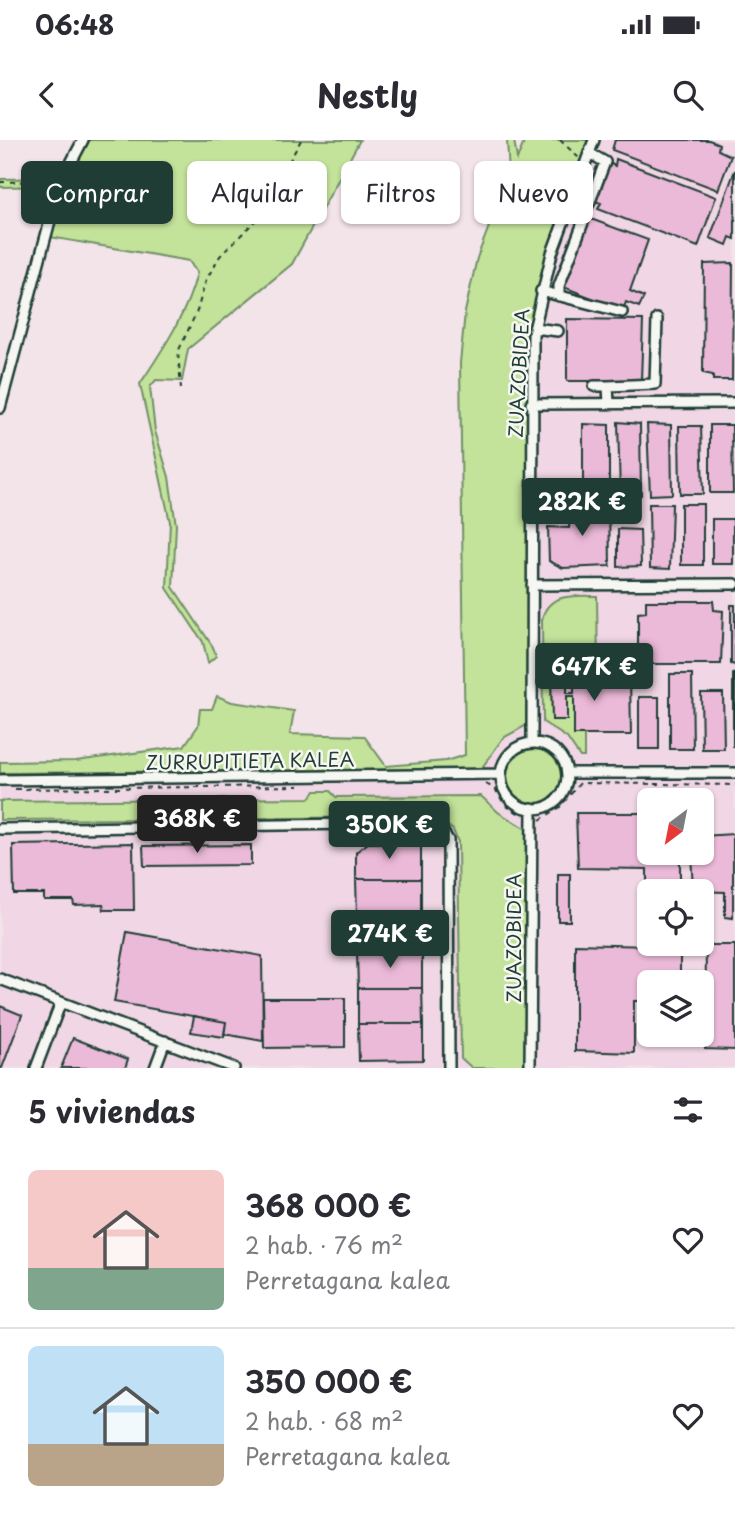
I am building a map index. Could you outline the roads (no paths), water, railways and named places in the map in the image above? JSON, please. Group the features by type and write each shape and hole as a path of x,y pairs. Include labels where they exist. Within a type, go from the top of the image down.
{"street":[{"path":"0,408 62,180 83,140"},
{"name":"ZUAZOBIDEA","path":"586,161 594,140"},
{"path":"588,157 605,162 593,194"},
{"name":"ZUAZOBIDEA","path":"532,743 531,404 534,328 541,291 563,224"},
{"path":"559,296 559,286 582,224"},
{"path":"541,291 622,312"},
{"path":"594,386 655,384 657,319"},
{"path":"534,328 558,331"},
{"path":"608,386 609,403"},
{"path":"531,404 735,403"},
{"path":"532,585 735,584"},
{"path":"532,743 556,751 567,773 560,796 547,806 532,808 513,801 502,785 501,774 510,752 532,743"},
{"path":"567,773 735,773"},
{"name":"ZURRUPITIETA KALEA","path":"0,780 501,774"},
{"name":"ZUAZOBIDEA","path":"530,1068 532,808"},
{"path":"0,829 425,823 440,829 448,840 449,1068"},
{"path":"0,979 234,1068"},
{"path":"36,1068 61,1002"},
{"path":"155,1068 165,1041"}]}
